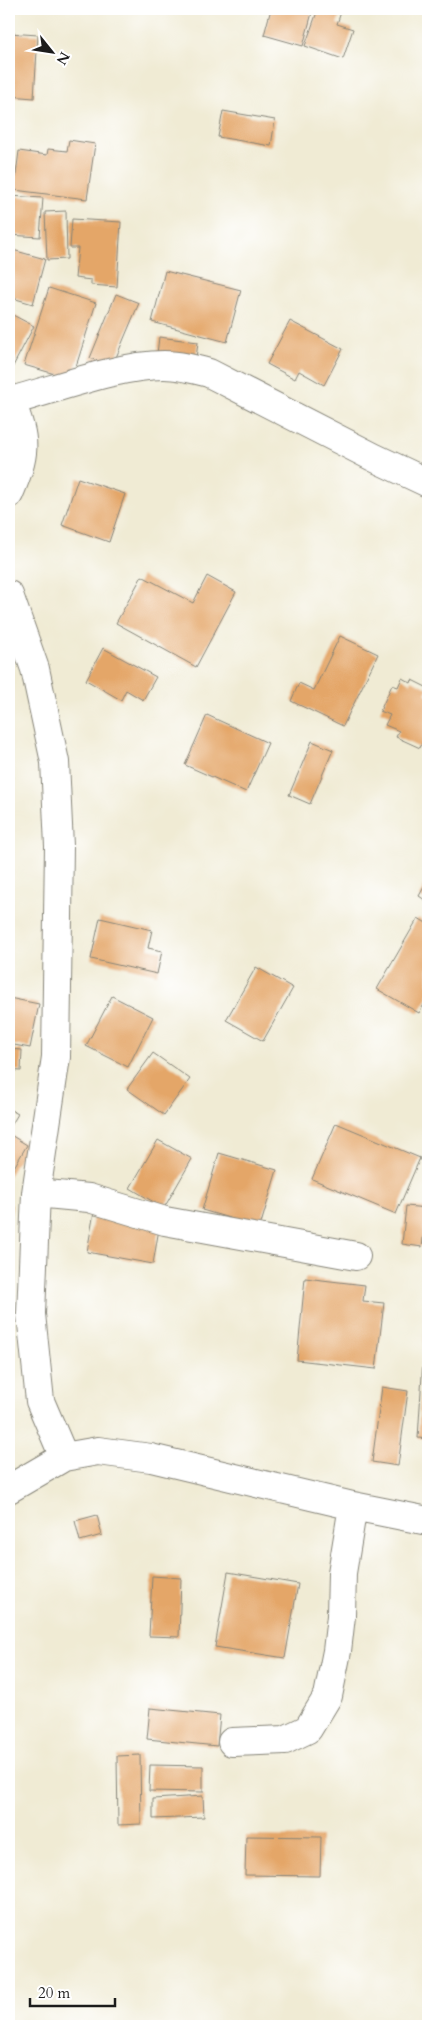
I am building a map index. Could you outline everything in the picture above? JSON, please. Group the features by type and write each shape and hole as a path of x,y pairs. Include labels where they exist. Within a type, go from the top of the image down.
{"street":[{"path":"9,494 18,471 23,449 21,428 10,401 121,370 163,365 184,367 209,373 428,483"},
{"path":"9,595 35,669 55,762 59,846 56,1057 36,1192 31,1314 40,1402 64,1457"},
{"path":"36,1192 89,1198 165,1221 356,1256"},
{"path":"9,1489 64,1457 98,1451 150,1458 353,1506 428,1521"},
{"path":"232,1742 284,1740 292,1737 308,1729 328,1696 337,1651 341,1616 342,1573 353,1506"}],"building":[{"path":"271,9 313,9 303,46 264,35"},
{"path":"318,9 342,9 337,24 353,29 343,59 305,46"},
{"path":"9,33 38,35 34,98 9,96"},
{"path":"223,111 275,120 271,146 218,137"},
{"path":"69,140 95,144 87,199 14,190 19,151 47,155 48,149 67,151"},
{"path":"9,196 43,198 40,237 9,235"},
{"path":"66,211 67,259 47,260 45,212"},
{"path":"72,219 121,222 117,287 91,285 91,280 75,278 78,248 70,248"},
{"path":"9,249 45,259 33,304 9,297"},
{"path":"165,271 241,290 227,342 152,322"},
{"path":"49,288 96,303 72,379 24,365"},
{"path":"116,294 139,303 112,367 90,358"},
{"path":"9,313 34,326 9,374"},
{"path":"290,321 343,349 324,385 299,371 295,379 267,364"},
{"path":"159,337 198,342 196,359 157,354"},
{"path":"78,478 125,494 109,542 62,525"},
{"path":"142,576 193,603 207,576 236,592 196,667 116,623"},
{"path":"340,636 378,654 343,726 291,701 299,683 314,690"},
{"path":"103,648 156,677 143,700 126,690 121,700 86,680"},
{"path":"402,678 411,683 412,680 428,688 425,694 428,695 428,735 426,734 420,748 396,737 399,731 385,725 390,715 380,711 392,685 398,687"},
{"path":"207,715 268,743 246,792 185,765"},
{"path":"312,741 333,750 310,804 289,795"},
{"path":"9,773 14,777 9,784"},
{"path":"428,880 428,902 419,896"},
{"path":"100,918 152,930 148,948 162,951 157,974 91,959"},
{"path":"418,918 428,924 428,998 419,1013 377,989"},
{"path":"256,967 293,988 263,1041 226,1020"},
{"path":"112,996 153,1017 128,1067 86,1046"},
{"path":"9,998 39,1004 30,1048 9,1044"},
{"path":"9,1049 22,1050 21,1071 9,1070"},
{"path":"153,1053 190,1079 164,1115 127,1089"},
{"path":"9,1109 18,1114 9,1129"},
{"path":"336,1123 420,1158 396,1214 312,1179"},
{"path":"9,1134 27,1145 9,1176"},
{"path":"158,1140 192,1159 164,1208 130,1188"},
{"path":"219,1153 277,1170 260,1227 202,1210"},
{"path":"9,1204 12,1204 10,1218 9,1218"},
{"path":"406,1206 427,1208 422,1247 402,1244"},
{"path":"94,1212 160,1223 153,1264 87,1252"},
{"path":"305,1278 365,1285 363,1301 384,1303 376,1369 297,1360"},
{"path":"428,1311 428,1439 418,1438 426,1312"},
{"path":"382,1387 408,1391 398,1466 372,1462"},
{"path":"97,1515 102,1535 80,1541 75,1521"},
{"path":"228,1572 298,1584 285,1658 215,1647"},
{"path":"152,1576 181,1578 179,1637 149,1636"},
{"path":"150,1708 220,1715 217,1746 147,1739"},
{"path":"140,1755 141,1824 118,1825 117,1756"},
{"path":"150,1765 203,1766 203,1792 149,1791"},
{"path":"203,1796 204,1817 153,1819 153,1799"},
{"path":"246,1836 321,1837 320,1876 245,1875"}]}
